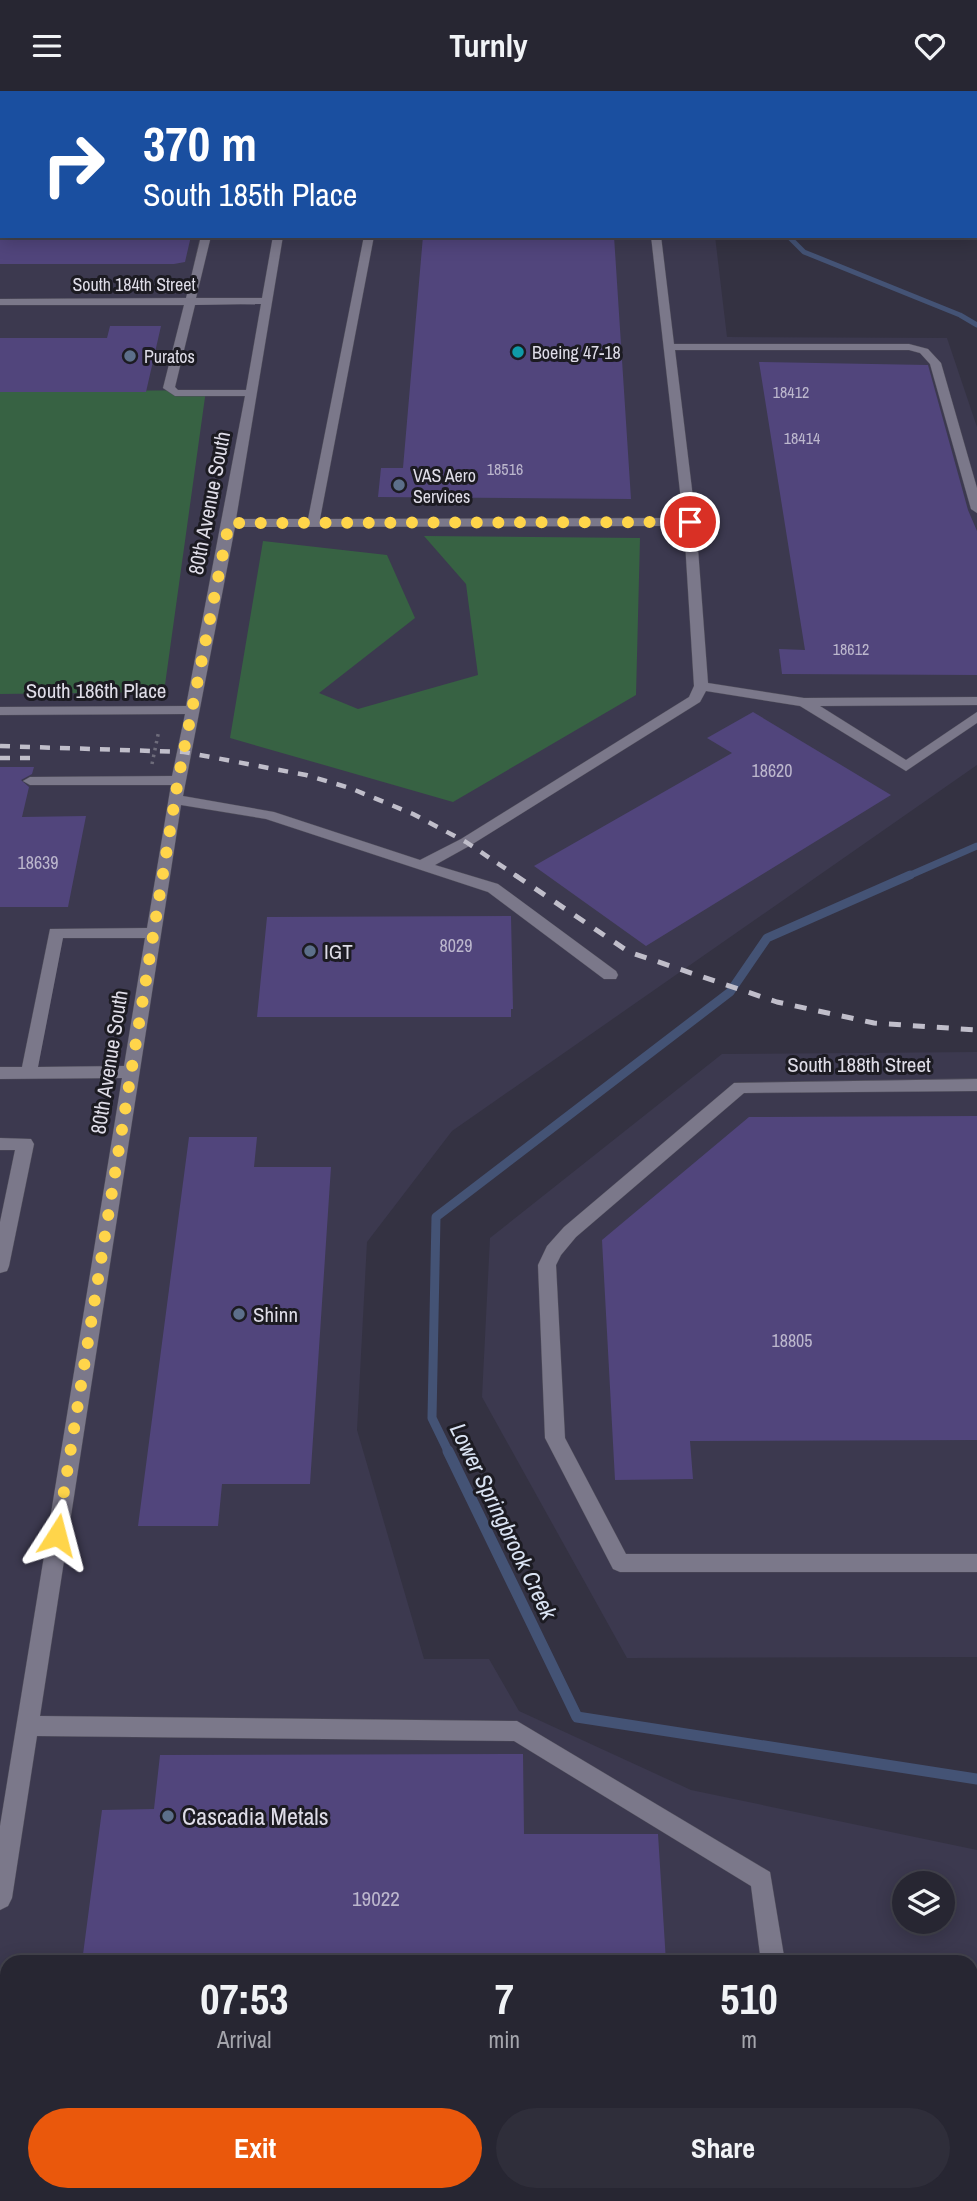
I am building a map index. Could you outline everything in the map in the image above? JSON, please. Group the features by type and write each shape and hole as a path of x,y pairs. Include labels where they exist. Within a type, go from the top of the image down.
{"street":[{"path":"205,238 169,388 175,393 252,393"},
{"name":"80th Avenue South","path":"0,1893 178,780 229,523 278,238"},
{"path":"313,523 369,238"},
{"path":"421,866 466,842 695,699 701,686 690,522 656,238"},
{"name":"South 184th Street","path":"0,302 268,301"},
{"path":"669,347 909,347 925,351 936,363 977,509"},
{"path":"229,523 690,522"},
{"path":"701,686 804,702 977,701"},
{"path":"804,702 906,767 977,716"},
{"name":"South 186th Place","path":"0,711 191,710"},
{"path":"30,781 178,780"},
{"path":"175,799 269,815 493,888 610,975"},
{"path":"29,1072 57,933 153,933"},
{"path":"0,1073 131,1072"},
{"name":"South 188th Street","path":"977,1086 740,1087 570,1232 553,1251 547,1265 555,1438 620,1563 977,1563"},
{"path":"0,1144 25,1144 0,1266"},
{"path":"27,1726 517,1731 762,1881 773,1955"}],"path":[{"path":"149,781 159,730"}],"shaded area":[{"path":"0,238 715,238 727,337 947,338 977,427 977,765 452,1131 367,1242 357,1430 424,1659 489,1659 519,1711 691,1790 977,1850 977,1955 0,1955"},
{"path":"977,1052 977,1657 627,1658 482,1397 490,1238 722,1054"}],"green space":[{"path":"206,390 164,692 0,694 0,392"},
{"path":"424,536 640,538 636,695 453,802 230,738 263,541 387,555 415,618 319,693 358,709 478,675 466,584"}],"building":[{"path":"0,238 191,238 185,262 174,264 0,264"},
{"name":"Boeing 47-18","path":"423,238 614,238 631,499 378,497 381,468 403,468"},
{"path":"110,326 161,326 146,392 0,392 0,338 107,338"},
{"path":"759,362 928,365 968,510 977,531 977,675 782,674 779,649 805,650"},
{"path":"753,712 891,795 646,946 534,866 732,753 707,738"},
{"path":"0,767 34,767 32,774 21,780 29,787 22,817 86,816 68,907 0,907"},
{"path":"511,916 511,1017 257,1017 267,917"},
{"path":"977,1116 977,1440 690,1441 693,1479 615,1480 602,1240 749,1117"},
{"path":"189,1137 257,1137 254,1167 331,1167 310,1484 222,1484 218,1526 138,1526"},
{"path":"523,1754 524,1834 658,1834 666,1955 83,1955 102,1810 154,1809 160,1755"}],"waterway":[{"name":"Lower Springbrook Creek","path":"790,238 804,252 960,315 977,325"},
{"name":"Lower Springbrook Creek","path":"906,877 977,846"},
{"name":"Lower Springbrook Creek","path":"449,1453 432,1418 436,1217 730,992 767,938 910,875"},
{"name":"Lower Springbrook Creek","path":"448,1451 577,1717 977,1779"}],"railway":[{"path":"0,746 184,752 306,775 350,788 413,814 466,842 518,877"},
{"path":"0,758 35,758"},
{"path":"515,875 629,952 777,1002 874,1023 977,1030"}],"place":[{"name":"Boeing 47-18","path":"518,352"},
{"name":"Puratos","path":"130,356"},
{"name":"VAS Aero Services","path":"399,485"},
{"name":"IGT","path":"310,951"},
{"name":"Shinn","path":"239,1314"},
{"name":"Cascadia Metals","path":"168,1816"}],"route":[{"path":"57,1535 178,780 229,523 690,522"}]}
